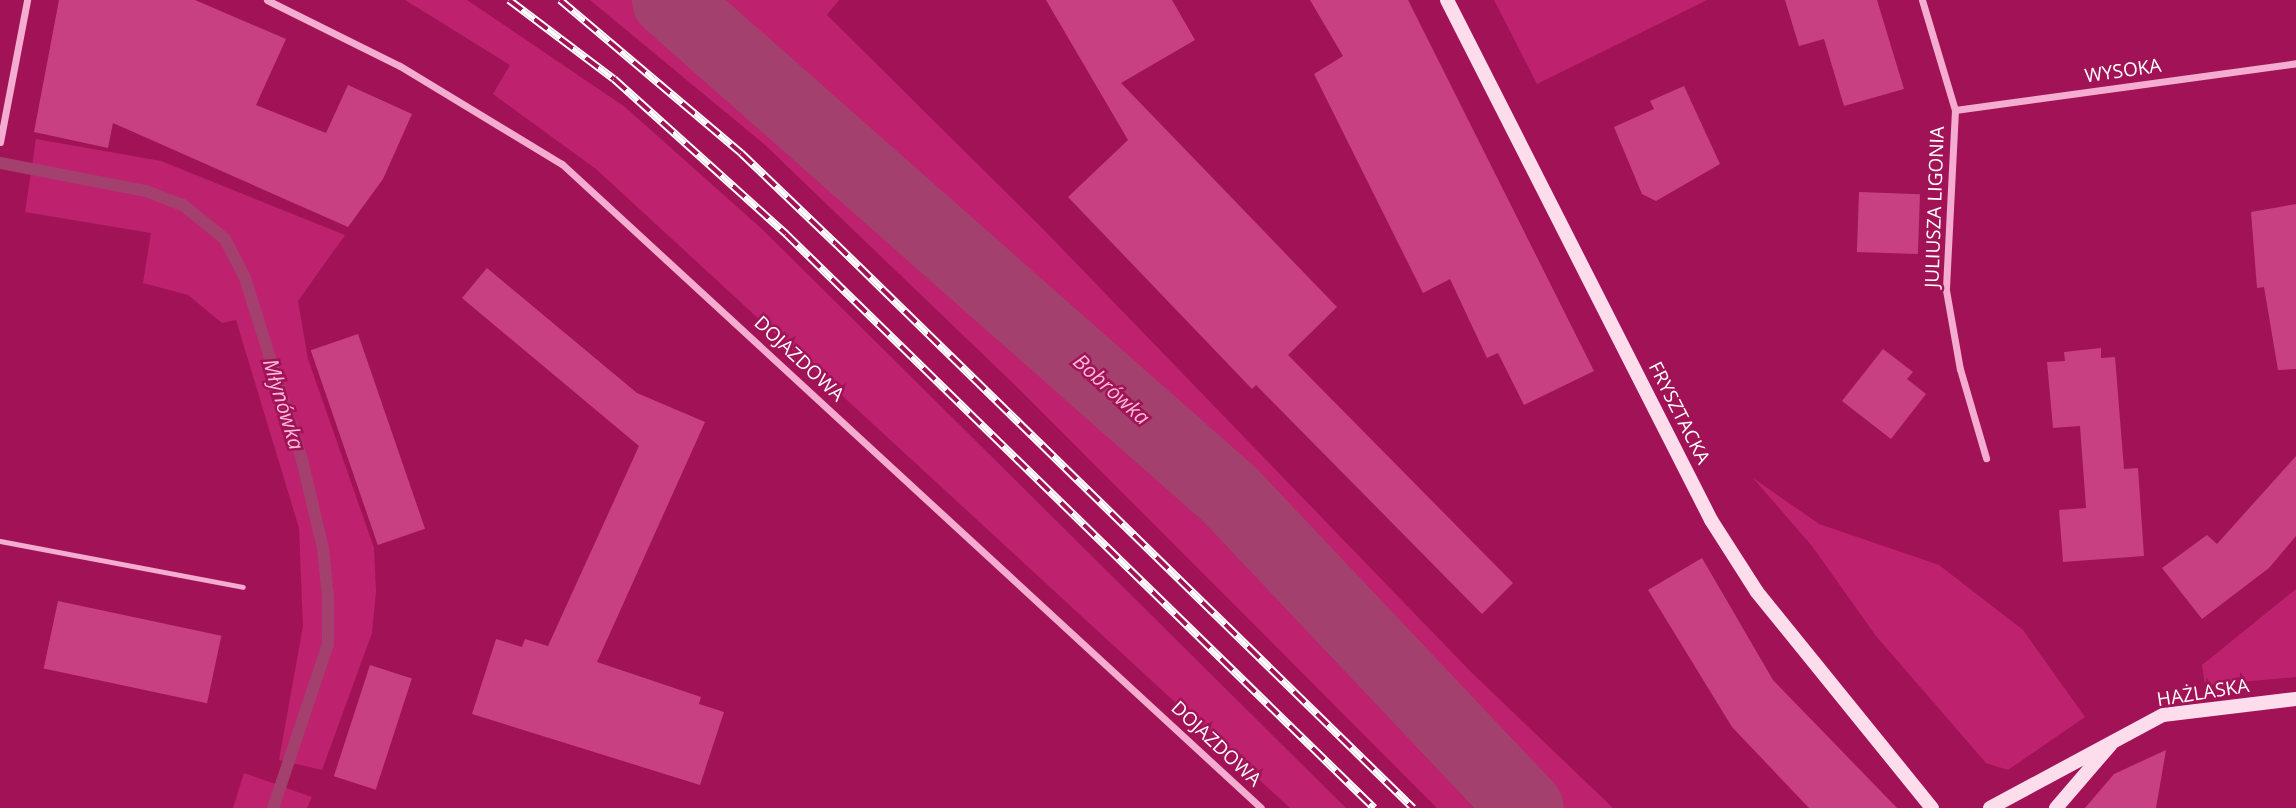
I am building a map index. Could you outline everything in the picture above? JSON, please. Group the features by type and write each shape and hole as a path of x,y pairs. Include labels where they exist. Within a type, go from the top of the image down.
{"street":[{"path":"1,138 27,0"},
{"name":"DOJAZDOWA","path":"267,0 400,66 562,164 1261,808"},
{"name":"FRYSZTACKA","path":"1447,0 1711,520 1757,592 1932,808"},
{"name":"JULIUSZA LIGONIA","path":"1922,0 1955,110 1946,290 1960,369 1986,458"},
{"name":"WYSOKA","path":"1955,110 2296,63"},
{"name":"HAŻLASKA","path":"1990,808 2119,735 2163,715 2296,699"},
{"name":"HAŻLASKA","path":"2056,808 2119,735"}],"lane":[{"path":"0,541 243,587"}],"shaded area":[{"path":"405,0 467,0 625,107 763,230 1346,808 1290,808 596,169 493,94 510,65"},
{"path":"590,0 651,0 841,163 1082,380 1488,808 1437,808 1020,390 764,144"},
{"path":"723,0 839,0 827,15 1043,229 1471,672 1613,808 1547,808 867,127"},
{"path":"1494,0 1707,0 1537,84"},
{"path":"36,139 161,161 345,235 298,301 308,359 374,548 376,591 372,633 322,770 279,760 303,626 299,528 236,320 222,323 188,295 143,283 151,233 25,212"},
{"path":"1753,478 1819,524 1939,565 2023,630 2085,717 2008,770 1986,763 1876,636 1812,546"},
{"path":"2296,589 2296,677 2205,685 2202,665"},
{"path":"244,773 312,797 307,808 233,808"}],"building":[{"path":"59,0 195,0 286,39 256,105 326,133 348,85 412,114 383,179 348,227 113,123 108,148 34,132"},
{"path":"1046,0 1172,0 1195,40 1121,83 1337,307 1288,355 1513,583 1482,614 1256,385 1252,389 1068,197 1128,140"},
{"path":"1310,0 1408,0 1594,371 1524,405 1498,353 1487,358 1450,279 1423,293 1314,74 1343,56"},
{"path":"1785,0 1877,0 1904,89 1844,106 1824,39 1799,46"},
{"path":"1684,86 1720,164 1656,201 1642,194 1614,127 1654,109 1650,101"},
{"path":"1859,192 1920,194 1918,254 1857,252"},
{"path":"2296,204 2296,369 2278,370 2264,287 2257,288 2251,212"},
{"path":"487,268 637,393 705,422 597,662 701,697 699,704 724,712 700,785 472,714 496,639 522,647 525,639 548,646 639,446 462,298"},
{"path":"358,334 425,529 378,545 311,350"},
{"path":"2101,348 2101,358 2115,357 2124,469 2138,468 2144,556 2063,562 2059,510 2086,508 2080,426 2053,428 2047,362 2065,361 2064,352"},
{"path":"1883,349 1913,372 1907,379 1926,394 1891,439 1842,401"},
{"path":"2296,456 2296,536 2269,568 2202,619 2162,568 2207,535 2217,544"},
{"path":"1702,558 1773,680 1897,808 1809,808 1732,727 1648,590"},
{"path":"58,601 221,636 207,703 44,668"},
{"path":"370,665 412,679 376,790 334,776"},
{"path":"2166,750 2156,808 2085,808 2114,774"}],"waterway":[{"name":"Bobrówka","path":"669,0 1229,494 1526,808"},
{"name":"Młynówka","path":"0,163 146,191 183,205 225,239 245,278 302,460 323,548 328,596 328,644 273,808"}],"railway":[{"path":"509,0 614,79 786,234 1374,808"},
{"path":"560,0 741,153 1413,808"}]}
